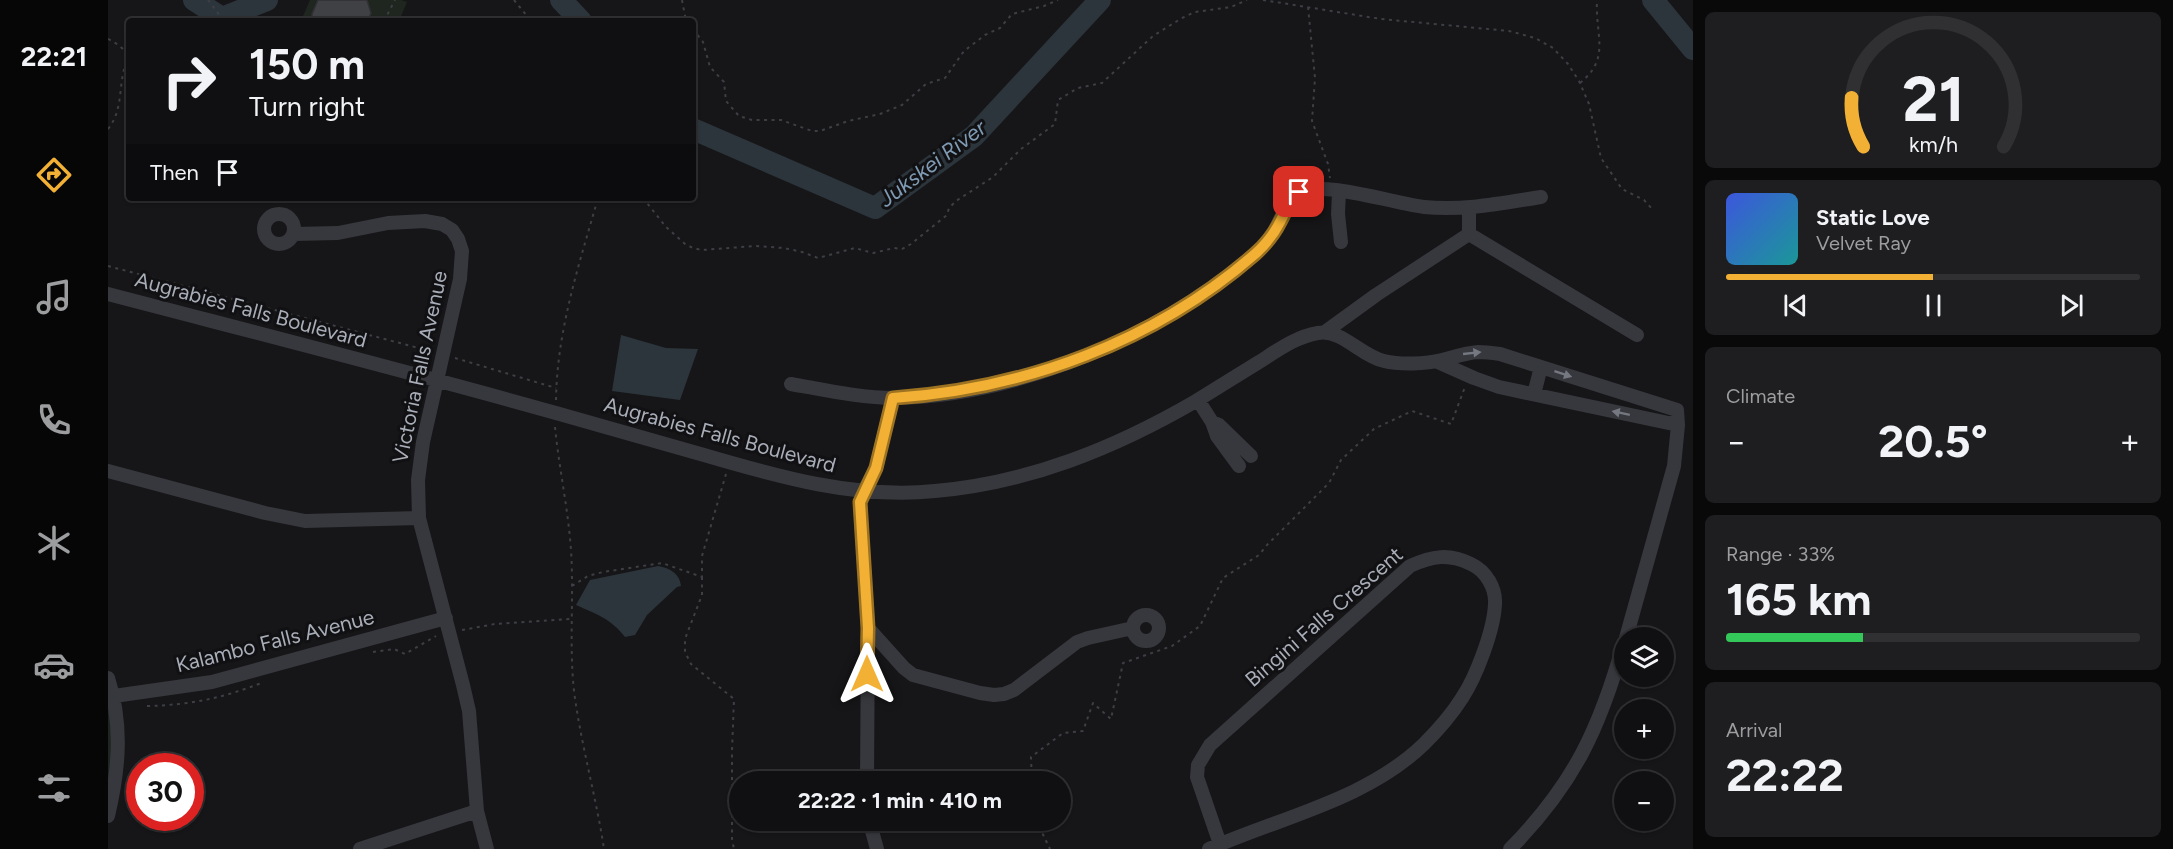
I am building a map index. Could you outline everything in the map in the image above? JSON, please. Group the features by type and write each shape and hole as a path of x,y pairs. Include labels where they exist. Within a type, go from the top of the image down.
{"street":[{"path":"791,384 893,398 965,390 1062,366 1128,338 1201,295 1256,253 1269,239 1293,197 1299,192 1318,188 1423,207 1469,209 1541,197"},
{"path":"1336,191 1341,242"},
{"path":"1469,209 1469,234"},
{"name":"Victoria Falls Avenue","path":"293,234 338,233 407,221 425,221 442,224 452,230 462,251 462,265 444,354 423,442 418,480 419,518 469,711 477,811 487,849"},
{"path":"1325,332 1376,295 1469,234"},
{"path":"1469,234 1637,335"},
{"name":"Augrabies Falls Boulevard","path":"108,294 438,380 729,463 807,482 886,494 939,491 973,486 1070,462 1134,435 1198,400 1288,343 1325,332"},
{"path":"1325,332 1338,336 1382,361 1438,362 1463,354 1481,352 1500,354 1677,410 1678,425 1674,466 1629,627"},
{"path":"1438,362 1488,384 1678,425"},
{"path":"1534,394 1541,367"},
{"path":"867,771 868,628 860,512 863,492 876,468 893,398"},
{"path":"1198,400 1212,422 1217,436 1239,466"},
{"path":"1212,422 1219,425 1251,456"},
{"path":"108,471 264,513 305,521 419,518"},
{"name":"Bingini Falls Crescent","path":"1444,556 1461,559 1477,567 1488,578 1493,591 1495,603 1490,630 1474,674 1462,698 1424,744 1381,776 1353,791 1214,847 1197,777 1198,765 1210,745 1410,566 1429,558 1444,556"},
{"name":"Kalambo Falls Avenue","path":"114,696 212,682 446,618"},
{"path":"868,628 903,668 913,675 994,695 1014,690 1077,642 1133,628"},
{"path":"108,678 117,716 119,752 108,816"},
{"path":"1510,849 1533,826 1578,764 1597,726 1614,679"},
{"path":"360,849 477,811"},
{"path":"872,831 877,849"}],"path":[{"path":"208,0 222,18"},
{"path":"386,18 395,0"},
{"path":"514,0 529,18"},
{"path":"682,0 685,18"},
{"path":"696,33 703,42 710,67 724,82 726,101 739,116 752,120 782,120 812,132 880,114 902,105 926,84 945,78 964,51 985,35 1000,28 1012,14 1058,0"},
{"path":"645,201 666,227 680,240 693,248 702,250 755,246 795,250 818,258 855,248 873,253 894,248 902,249 947,215 949,208 956,201 988,181 1021,149 1055,124 1058,100 1078,88 1102,82 1153,36 1182,18 1195,12 1232,7 1247,0"},
{"path":"1263,0 1381,19 1509,31 1534,38 1553,48 1568,64 1580,83 1589,104 1601,158 1622,189 1644,200 1653,210"},
{"path":"1580,83 1596,68 1599,58 1597,0"},
{"path":"1308,7 1310,46 1315,78 1312,121 1336,191"},
{"path":"108,39 126,51"},
{"path":"108,129 117,116 126,66"},
{"path":"597,201 565,316 559,349 555,413 556,438 569,529 574,688 603,849"},
{"path":"108,266 444,354 556,388"},
{"path":"1032,771 1031,757 1063,733 1083,731 1093,703 1111,719 1123,663 1172,646 1200,626 1223,578 1259,555 1329,483 1341,460 1374,429 1412,411 1451,424 1469,376"},
{"path":"729,463 702,556 702,595 685,639 686,652 691,664 734,699 732,750 734,849"},
{"path":"572,586 588,576 603,572 662,563 702,577"},
{"path":"462,630 495,624 572,619"},
{"path":"364,654 394,649 405,654 440,634"},
{"path":"137,706 181,705 234,694 267,681"},
{"path":"1041,831 1050,849"}],"shaded area":[{"path":"310,0 401,0 407,2 400,18 299,18 303,16"},
{"path":"621,335 666,348 698,349 680,400 612,391"},
{"path":"658,566 674,572 681,586 677,587 647,615 635,635 625,637 609,621 576,605 590,580"},
{"path":"108,691 115,738 108,816"}],"building":[{"path":"318,0 367,0 371,13 369,18 312,18"}],"waterway":[{"name":"Jukskei River","path":"194,0 222,18 267,0"},
{"name":"Jukskei River","path":"561,0 578,18"},
{"name":"Jukskei River","path":"696,130 875,208 974,136 1100,0"},
{"name":"Jukskei River","path":"1653,0 1693,49"}],"route":[{"path":"867,674 868,628 860,502 876,468 893,398 965,390 1022,378 1062,366 1128,338 1201,295 1256,253 1269,239 1293,197 1299,192"}]}
